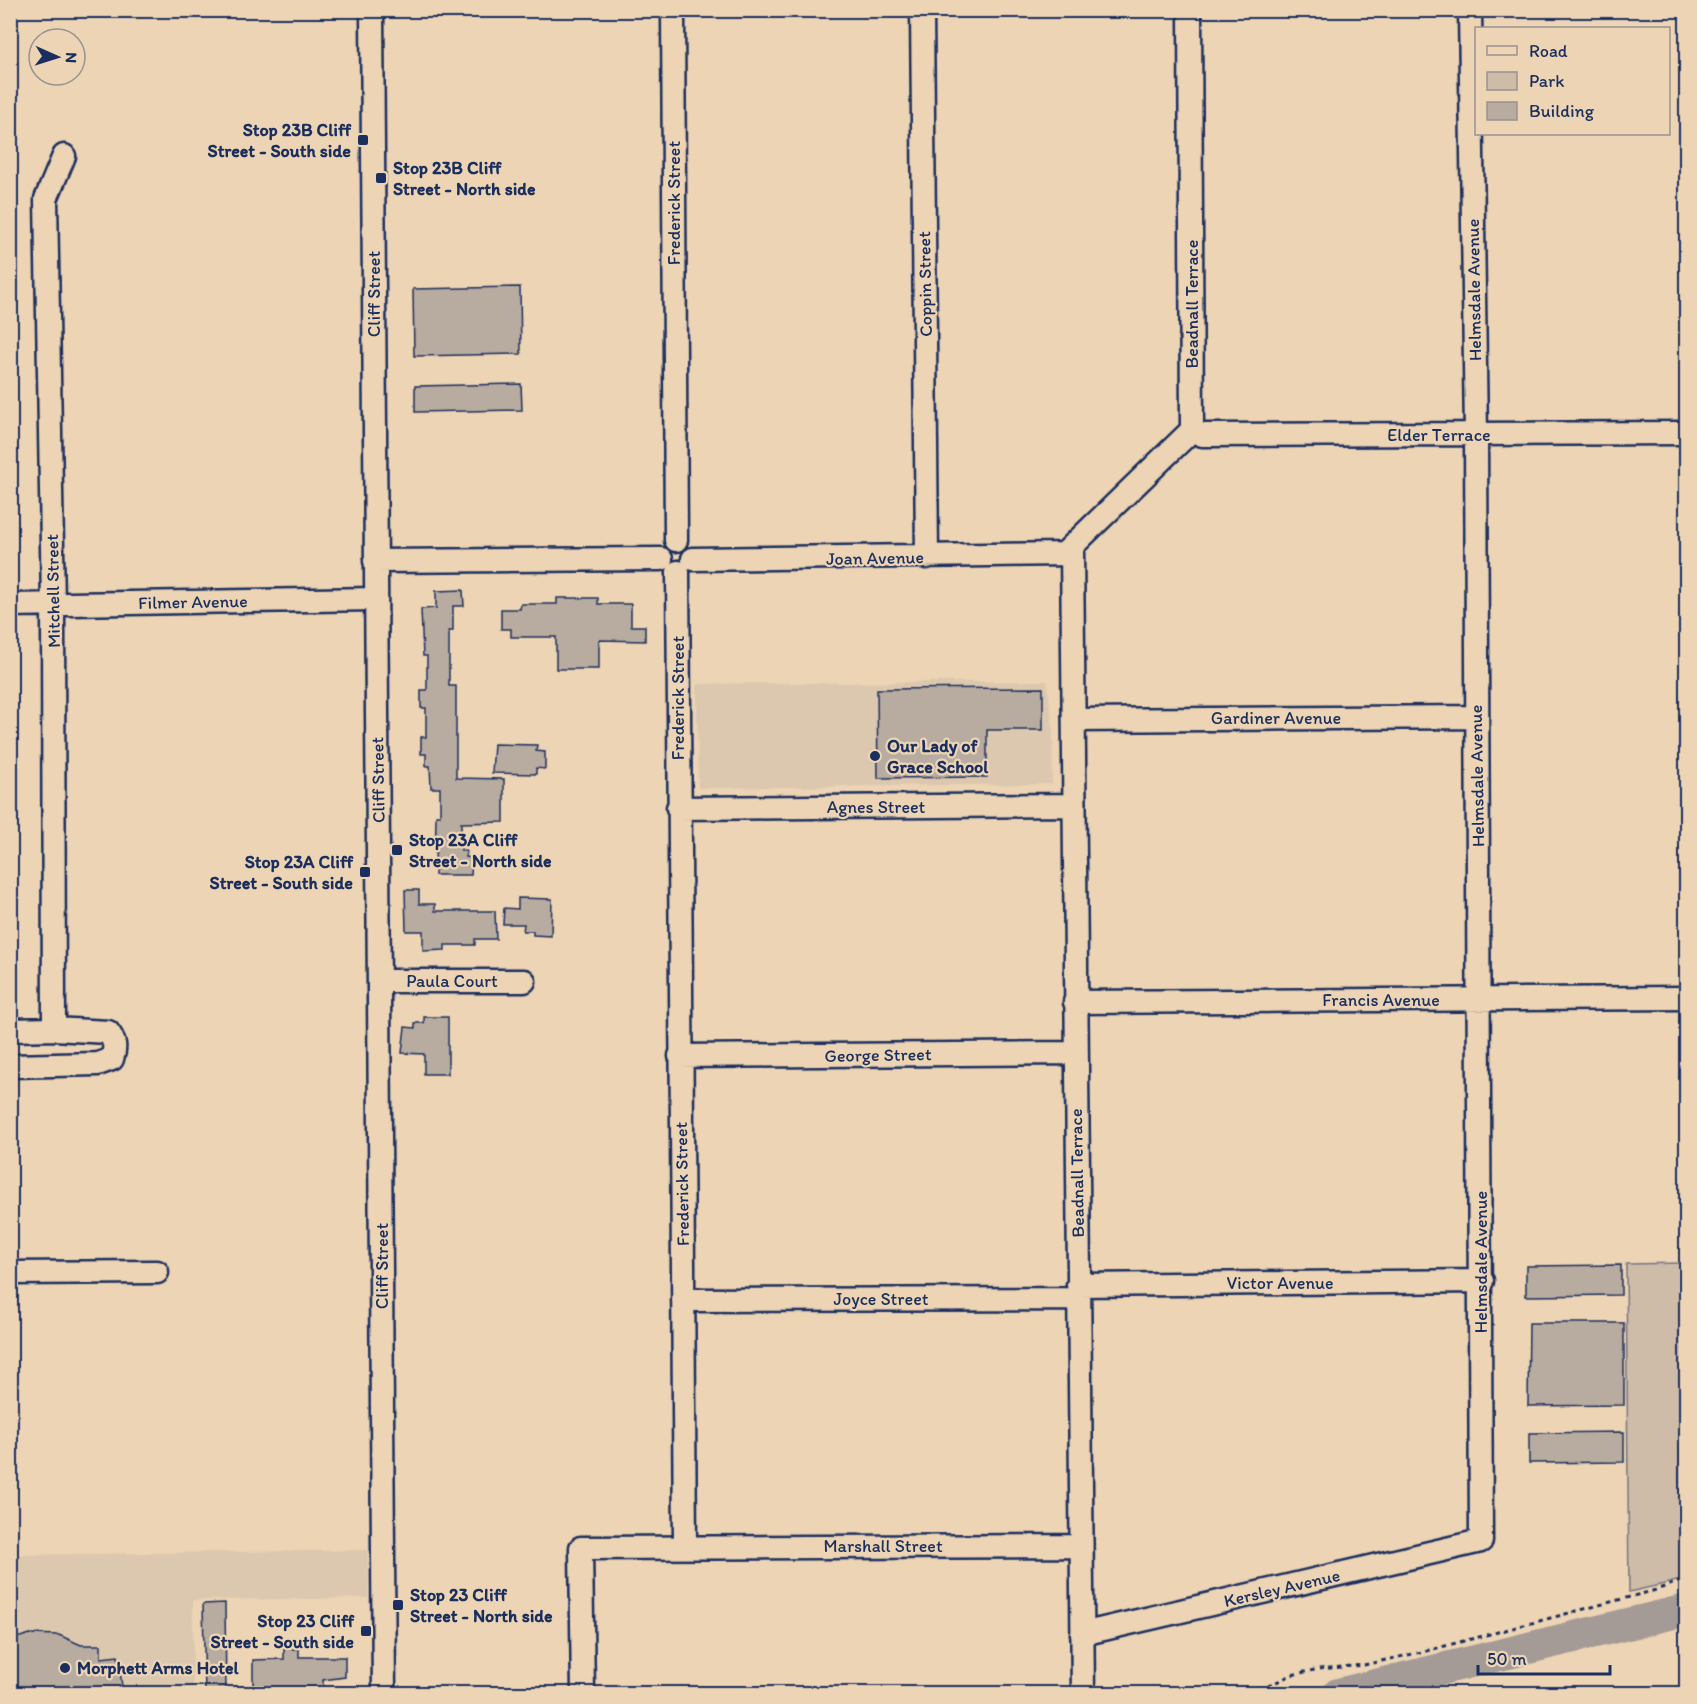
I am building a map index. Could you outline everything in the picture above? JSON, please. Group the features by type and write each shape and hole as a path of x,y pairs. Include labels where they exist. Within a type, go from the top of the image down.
{"street":[{"name":"Cliff Street","path":"372,10 384,1694"},
{"name":"Frederick Street","path":"673,10 676,540 688,543 677,564 685,1546"},
{"name":"Coppin Street","path":"922,10 927,557"},
{"name":"Beadnall Terrace","path":"1190,10 1192,430"},
{"name":"Helmsdale Avenue","path":"1470,10 1476,435 1476,717 1482,1281 1481,1541"},
{"name":"Mitchell Street","path":"54,1029 54,605 46,198 63,156"},
{"name":"Elder Terrace","path":"1192,430 1202,435 1686,433"},
{"path":"1064,551 1192,430"},
{"name":"Joan Avenue","path":"375,561 677,564 1064,551"},
{"name":"Beadnall Terrace","path":"1064,551 1074,627 1071,653 1075,720 1075,1053 1083,1694"},
{"name":"Filmer Avenue","path":"10,605 376,599"},
{"name":"Gardiner Avenue","path":"1075,720 1476,717"},
{"name":"Agnes Street","path":"678,808 1074,806"},
{"name":"Paula Court","path":"380,981 524,981"},
{"name":"Francis Avenue","path":"1075,1002 1686,998"},
{"path":"10,1030 54,1029 108,1032 114,1041 112,1059 98,1064 10,1066"},
{"name":"George Street","path":"680,1056 1075,1053"},
{"path":"10,1274 157,1272"},
{"name":"Victor Avenue","path":"1078,1292 1482,1281"},
{"name":"Joyce Street","path":"683,1300 1078,1292"},
{"name":"Kersley Avenue","path":"1082,1634 1481,1541"},
{"path":"583,1694 581,1548 685,1546"},
{"name":"Marshall Street","path":"685,1546 1081,1546"}],"path":[{"path":"1252,1694 1291,1675 1319,1669 1364,1665 1426,1651 1656,1590 1686,1579"}],"shaded area":[{"name":"Our Lady of Grace School","path":"1047,681 1053,728 1052,784 698,788 697,684"},
{"path":"368,1550 368,1598 193,1600 193,1693 11,1693 10,1555"}],"green space":[{"path":"1686,1263 1686,1579 1629,1592 1626,1264"}],"building":[{"path":"520,287 521,354 414,356 413,289"},
{"path":"521,384 522,410 415,412 415,386"},
{"path":"463,590 464,606 453,606 453,631 449,631 449,686 456,686 456,778 504,779 504,822 461,823 461,851 466,851 466,857 472,858 471,875 435,875 436,815 440,815 440,788 431,788 430,766 426,766 426,754 421,754 421,737 426,737 426,708 421,708 421,690 427,690 427,656 423,656 421,609 436,608 436,591"},
{"path":"557,598 598,598 598,604 631,604 631,626 645,626 645,641 599,640 599,669 556,669 556,637 511,637 511,629 501,629 501,609 520,609 521,604 557,604"},
{"path":"1043,688 1043,730 987,730 987,777 878,778 877,689"},
{"path":"494,744 537,745 536,751 545,752 545,769 536,768 536,774 492,773"},
{"path":"405,890 419,890 419,904 435,904 435,911 495,911 496,939 475,939 475,945 445,945 445,950 423,951 423,931 406,931"},
{"path":"518,898 552,899 551,936 533,935 533,931 523,931 524,924 503,924 504,908 518,909"},
{"path":"424,1017 448,1017 448,1074 424,1074 424,1054 402,1053 405,1027 415,1028 415,1023 424,1023"},
{"path":"1621,1265 1621,1295 1526,1296 1526,1266"},
{"path":"1529,1323 1624,1323 1624,1405 1528,1406"},
{"path":"1624,1432 1624,1462 1529,1463 1529,1433"},
{"path":"225,1603 226,1694 205,1694 203,1604"},
{"name":"Morphett Arms Hotel","path":"30,1634 59,1635 81,1645 101,1645 101,1658 118,1656 123,1694 10,1694 10,1640"},
{"path":"284,1649 299,1649 299,1657 345,1657 345,1677 323,1680 323,1694 253,1694 253,1660 284,1659"}],"waterway":[{"path":"1338,1694 1686,1610"}],"place":[{"name":"Stop 23B Cliff Street - South side","path":"363,140"},
{"name":"Stop 23B Cliff Street - North side","path":"381,178"},
{"name":"Our Lady of Grace School","path":"875,756"},
{"name":"Stop 23A Cliff Street - North side","path":"397,850"},
{"name":"Stop 23A Cliff Street - South side","path":"365,872"},
{"name":"Stop 23 Cliff Street - North side","path":"398,1605"},
{"name":"Stop 23 Cliff Street - South side","path":"366,1631"},
{"name":"Morphett Arms Hotel","path":"65,1668"}]}
